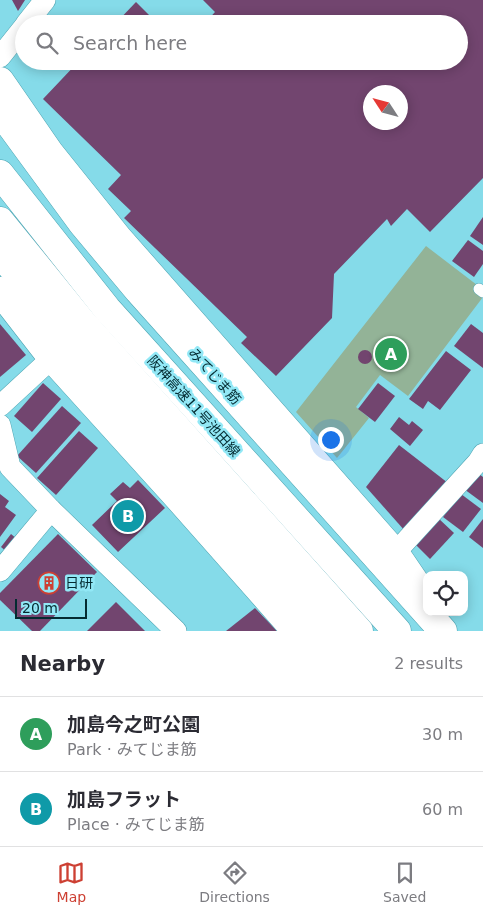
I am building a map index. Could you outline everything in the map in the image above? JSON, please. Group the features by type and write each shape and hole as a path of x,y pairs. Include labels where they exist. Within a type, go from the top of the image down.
{"main road":[{"path":"0,81 49,152 118,238 395,553 423,594"},
{"name":"みてじま筋","path":"0,111 82,223 138,290 443,631"},
{"name":"阪神高速11号池田線","path":"0,174 107,309 397,631"},
{"name":"阪神高速11号池田線","path":"0,221 82,322 359,631"},
{"path":"0,252 62,351 182,501 296,631"},
{"path":"0,292 62,351 327,631"},
{"path":"438,616 448,631"}],"street":[{"path":"33,15 45,0"},
{"path":"0,57 15,38"},
{"path":"0,406 62,351"},
{"path":"0,425 10,467 51,510 176,631"},
{"path":"395,553 481,461"},
{"path":"0,571 51,510"}],"green space":[{"path":"426,246 477,285 483,297 408,396 380,375 356,407 369,418 337,458 296,412"}],"building":[{"path":"12,0 25,0 18,11"},
{"path":"203,0 483,0 483,178 430,232 407,209 391,226 387,219 334,274 332,318 276,376 241,343 247,337 124,218 131,211 108,189 121,175 43,99 70,70 468,70 468,15 212,15 215,12"},
{"path":"136,2 149,15 124,15"},
{"path":"483,217 483,245 470,236"},
{"path":"468,240 483,251 483,264 474,277 452,261"},
{"path":"0,324 26,355 0,377"},
{"path":"471,324 483,333 483,368 454,346"},
{"path":"362,350 368,350 372,357 368,364 362,364 358,360 358,354"},
{"path":"446,351 471,370 440,410 428,401 423,409 409,399"},
{"path":"43,383 61,399 32,432 14,416"},
{"path":"378,383 395,396 375,422 358,409"},
{"path":"62,406 81,423 36,473 17,456"},
{"path":"399,417 409,425 412,421 423,430 410,446 390,429"},
{"path":"79,431 98,448 56,495 37,478"},
{"path":"399,445 448,483 405,531 366,487"},
{"path":"478,473 483,477 483,503 464,489"},
{"path":"138,480 165,508 118,552 92,525 117,501 110,494 123,482 130,488"},
{"path":"0,494 9,501 5,507 16,515 0,537"},
{"path":"461,494 481,509 463,532 443,517"},
{"path":"437,517 454,533 430,559 414,543"},
{"path":"483,519 483,548 469,537"},
{"path":"11,534 17,539 7,552 1,547"},
{"name":"日研","path":"58,534 97,572 40,631 32,631 0,600 0,593"},
{"path":"116,602 145,631 87,631"},
{"path":"255,608 277,631 226,631"}],"place":[{"name":"加島今之町公園","path":"391,354"},
{"name":"加島フラット","path":"128,516"},
{"name":"日研","path":"49,583"}]}
